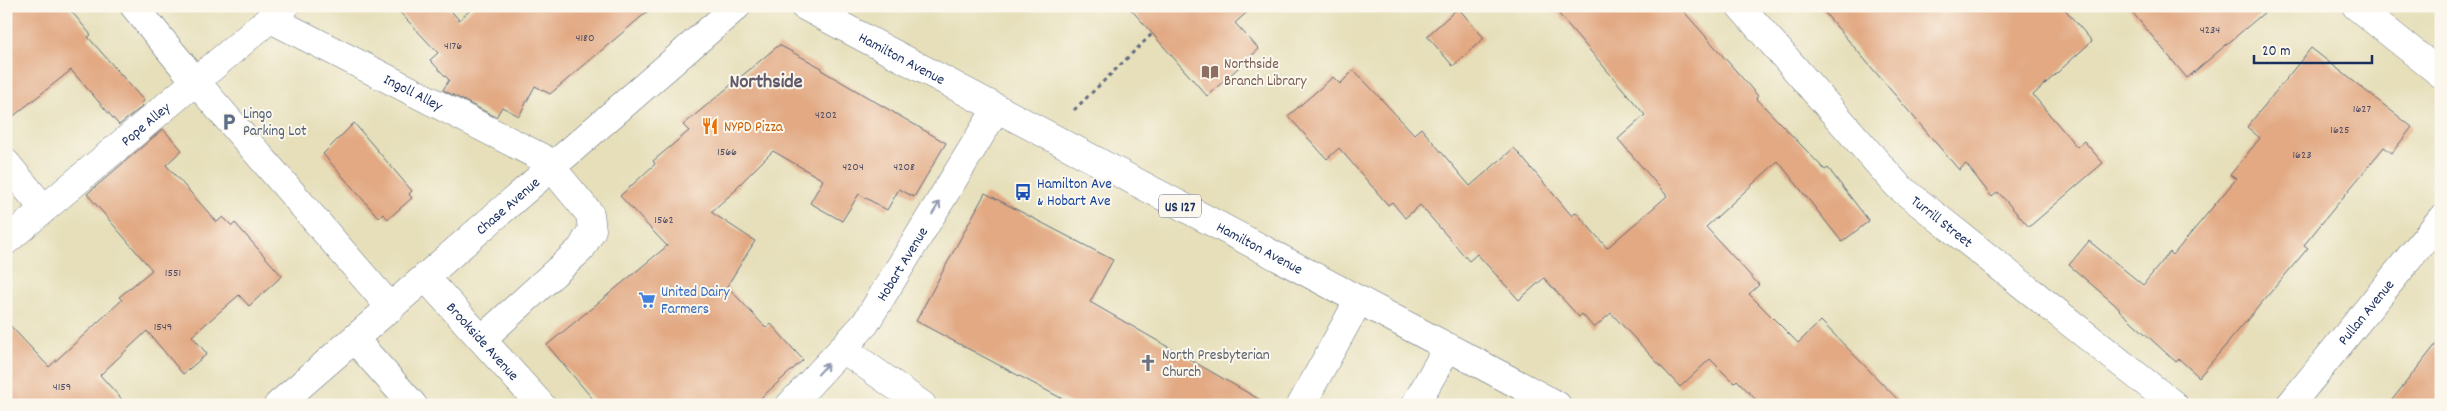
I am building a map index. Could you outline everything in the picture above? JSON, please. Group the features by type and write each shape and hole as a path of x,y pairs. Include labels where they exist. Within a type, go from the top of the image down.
{"street":[{"path":"134,6 196,82 391,308"},
{"name":"Chase Avenue","path":"278,405 737,6"},
{"name":"Hamilton Avenue","path":"804,6 1448,347 1546,402"},
{"name":"Turrill Street","path":"1740,6 1898,186 2174,405"},
{"path":"2356,6 2441,74"},
{"name":"Pope Alley","path":"6,241 278,13"},
{"name":"Ingoll Alley","path":"278,13 554,166"},
{"name":"Hobart Avenue","path":"792,404 865,324 997,108"},
{"path":"6,163 44,209"},
{"path":"482,339 581,249 592,230 590,214 554,166"},
{"name":"Pullan Avenue","path":"2290,405 2441,219"},
{"name":"Brookside Avenue","path":"426,278 541,405"},
{"path":"1301,405 1359,300"},
{"path":"355,340 413,405"},
{"path":"1414,405 1448,347"},
{"path":"842,348 922,405"}],"path":[{"path":"1048,136 1152,34"}],"building":[{"path":"6,6 67,6 91,35 88,37 144,101 141,104 143,106 119,125 71,70 6,122"},
{"path":"394,6 447,6 459,20 475,6 654,6 550,94 535,86 519,116 502,107 496,117 443,90 449,80 430,60 438,53"},
{"name":"Northside Branch Library","path":"1128,6 1254,6 1235,23 1259,49 1207,96"},
{"path":"1552,6 1679,6 1758,96 1756,98 1825,170 1828,168 1869,221 1842,242 1778,161 1706,227 1759,285 1749,294 1798,343 1821,321 1903,405 1761,405 1737,380 1734,383 1710,359 1680,387 1611,313 1594,328 1582,314 1579,317 1544,278 1519,300 1477,254 1469,261 1420,205 1405,218 1392,202 1388,205 1339,148 1327,159 1288,116 1333,77 1340,84 1354,70 1414,134 1421,128 1470,186 1514,148 1572,216 1576,212 1607,248 1667,196 1618,139 1645,115"},
{"path":"1819,6 2062,6 2092,41 2033,95 2077,147 2084,141 2103,163 2029,227 1998,192 1992,197 1966,164 1959,170"},
{"path":"2127,6 2272,6 2187,78"},
{"path":"1458,8 1484,38 1453,66 1427,36"},
{"path":"779,45 822,68 821,70 946,143 914,197 899,189 887,210 859,194 842,221 810,203 823,180 773,151 737,189 711,212 755,241 727,286 766,328 771,324 803,360 753,405 598,405 547,345 667,246 620,196 655,164 653,161 689,131 683,125"},
{"path":"2311,48 2412,127 2392,153 2384,147 2304,245 2308,248 2199,377 2179,359 2176,362 2120,309 2069,265 2089,241 2143,285 2170,252 2173,255 2236,179 2230,175 2260,138 2247,127"},
{"path":"354,123 412,191 409,194 412,198 388,219 383,214 379,218 323,154"},
{"path":"163,129 182,150 166,165 217,222 223,217 232,226 235,223 282,276 249,306 239,295 192,336 207,354 183,374 147,331 100,375 127,405 6,405 6,321 49,367 122,300 119,297 152,270 87,194"},
{"path":"985,193 1113,260 1090,302 1269,405 1074,405 916,321"},
{"path":"2441,338 2441,405 2388,405"}],"place":[{"name":"Northside Branch Library","path":"1210,72"},
{"name":"Lingo Parking Lot","path":"229,122"},
{"name":"NYPD Pizza","path":"710,126"},
{"name":"Hamilton Ave & Hobart Ave","path":"1023,192"},
{"name":"United Dairy Farmers","path":"647,300"},
{"name":"North Presbyterian Church","path":"1148,363"}],"district":[{"name":"Northside","path":"766,80"}]}
